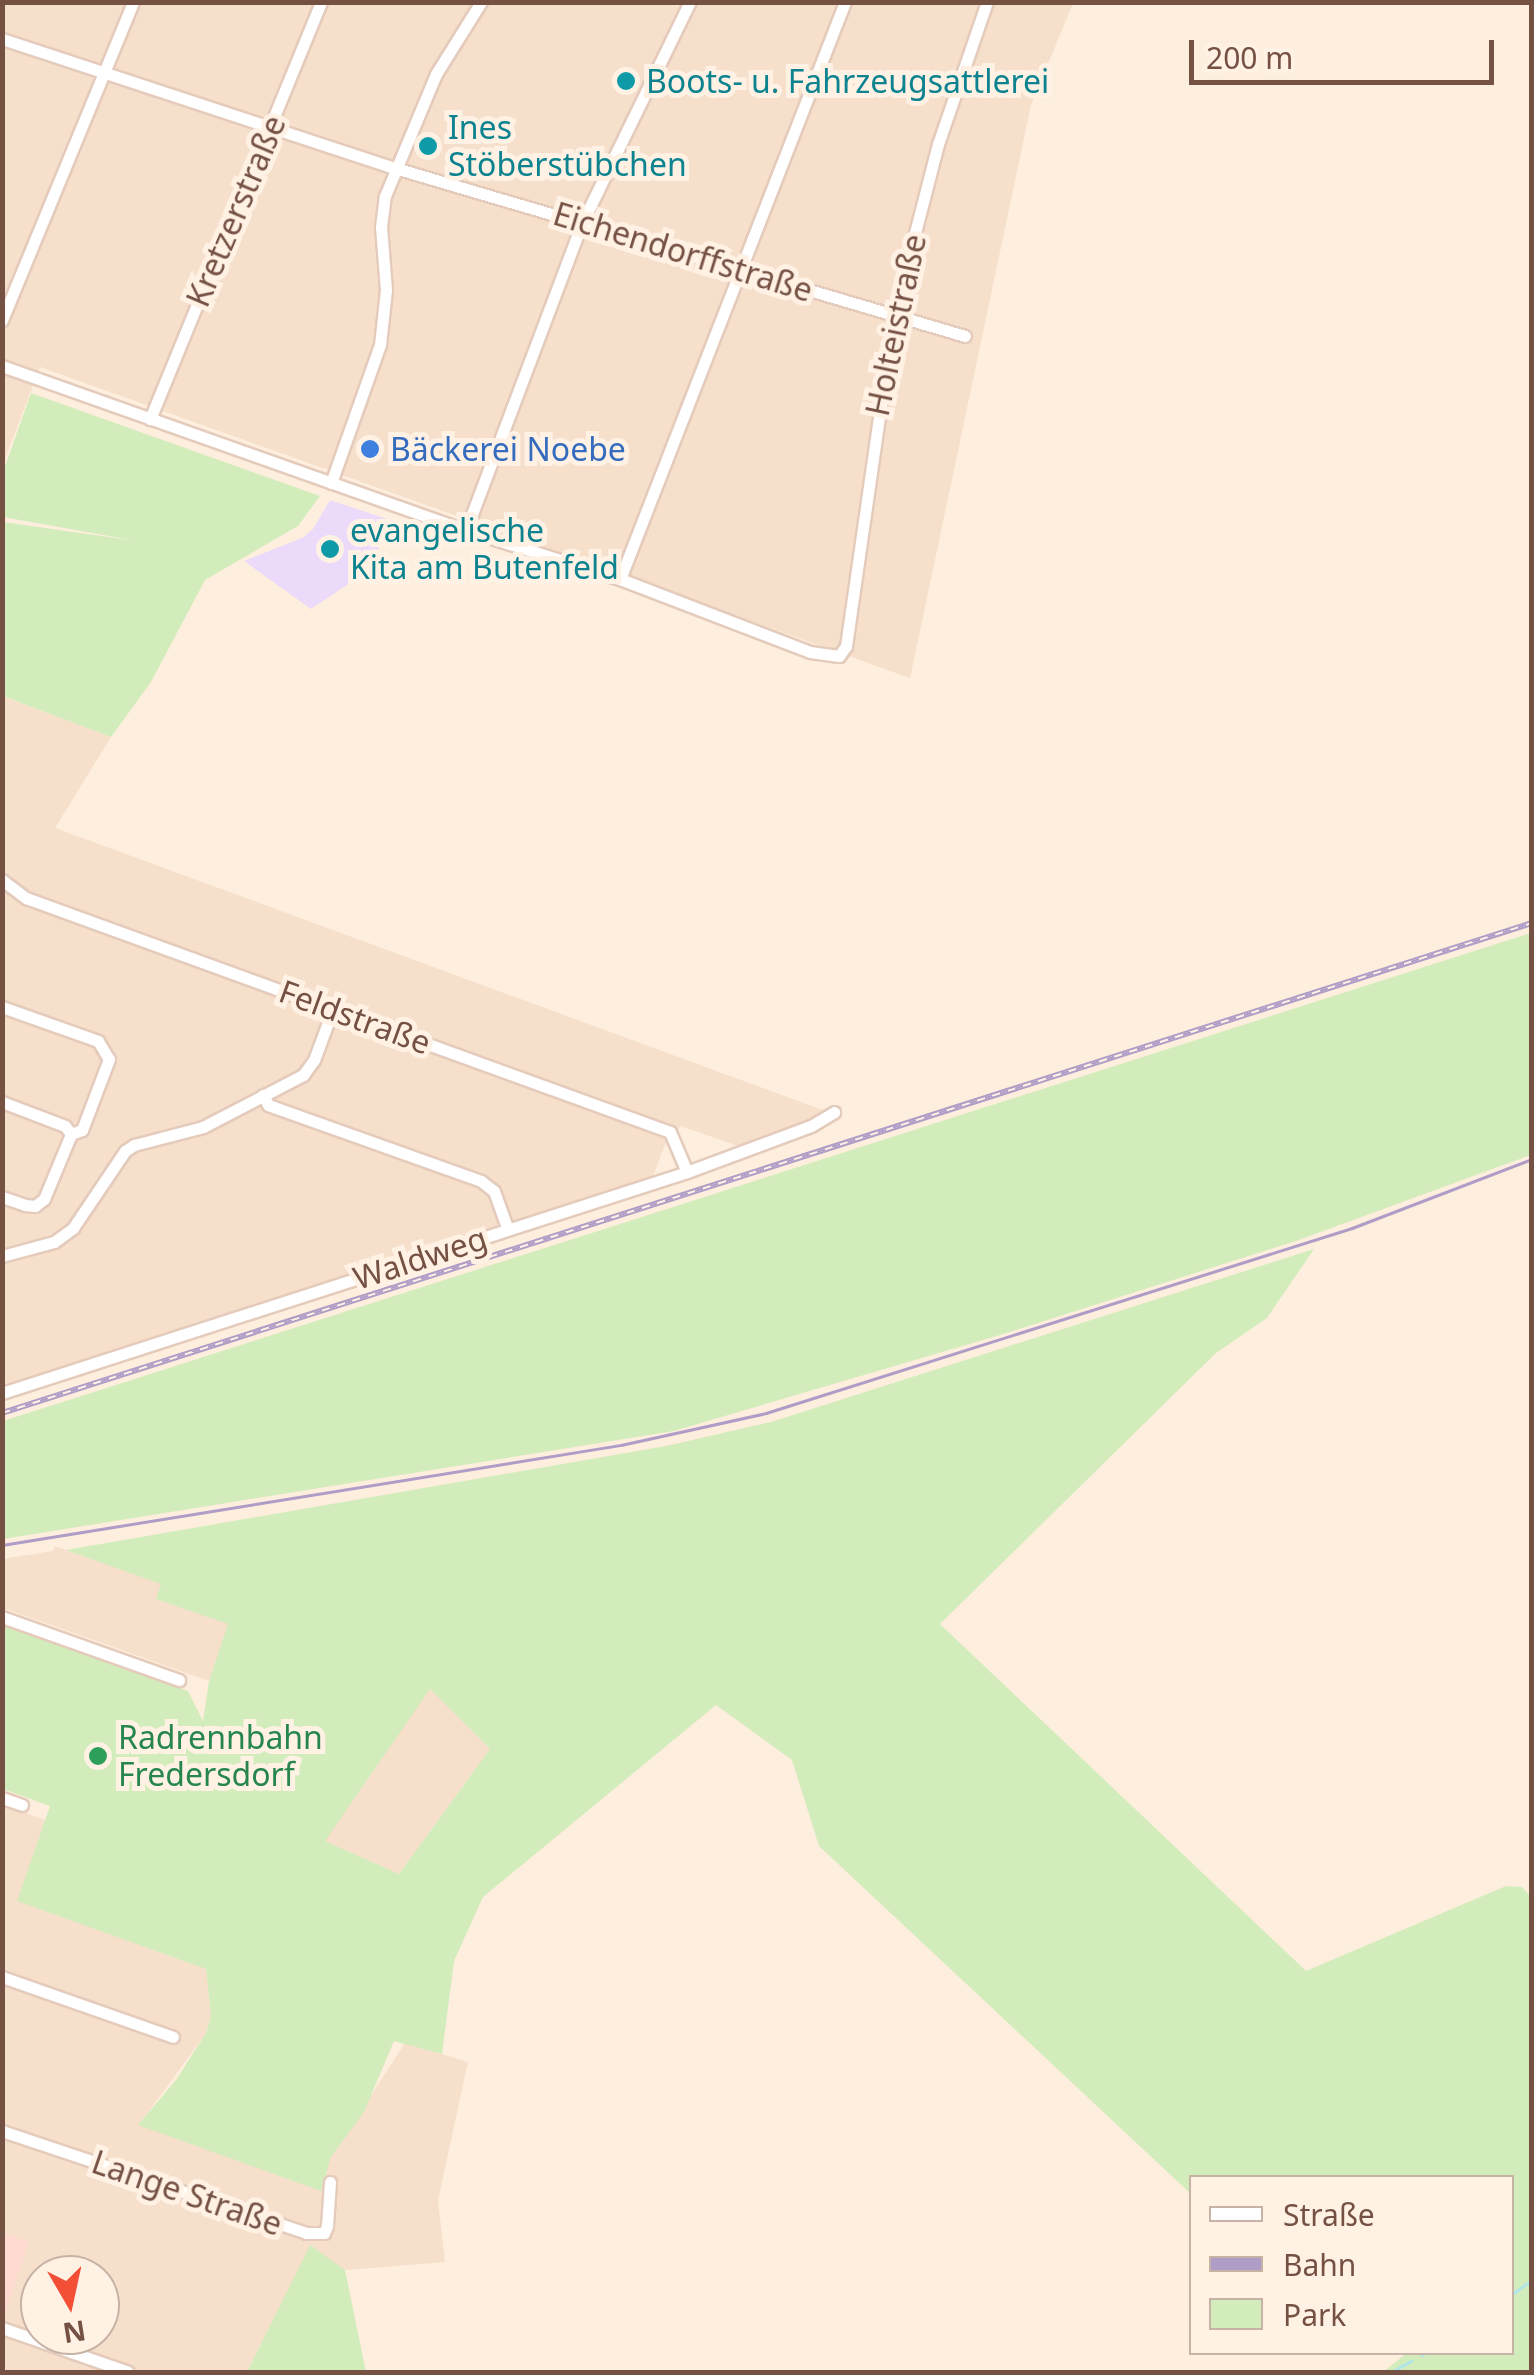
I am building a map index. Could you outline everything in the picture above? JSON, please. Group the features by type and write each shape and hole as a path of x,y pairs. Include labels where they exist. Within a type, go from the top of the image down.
{"street":[{"path":"2,320 134,2"},
{"name":"Kretzerstraße","path":"150,419 321,2"},
{"path":"332,483 380,345 386,290 382,212 395,168 436,74 481,2"},
{"path":"466,530 582,223 690,2"},
{"path":"2,366 466,530 620,579 845,2"},
{"name":"Holteistraße","path":"620,579 810,652 840,656 846,646 894,314 938,144 987,2"},
{"name":"Eichendorffstraße","path":"2,40 395,168 964,336"},
{"name":"Feldstraße","path":"2,880 15,893 670,1132 687,1172"},
{"path":"2,1007 98,1041 107,1048 109,1059 44,1199 25,1206 2,1197"},
{"path":"2,1256 54,1242 73,1228 125,1151 134,1145 203,1126 294,1082 311,1067 332,1009"},
{"path":"263,1095 268,1105 481,1181 494,1191 508,1230"},
{"path":"2,1102 76,1132"},
{"name":"Waldweg","path":"2,1393 687,1172 811,1126 834,1112"},
{"path":"2,1617 179,1680"},
{"path":"2,1798 22,1804"},
{"path":"2,1977 173,2037"},
{"name":"Lange Straße","path":"2,2131 316,2235 327,2226 330,2182"},
{"path":"2,2328 128,2372"}],"shaded area":[{"path":"3,3 1073,3 1031,105 910,678 40,367 3,464"},
{"path":"330,500 393,521 374,557 353,581 311,609 244,561 302,538 313,529"},
{"path":"2,696 111,737 55,828 828,1112 738,1146 681,1126 667,1139 652,1179 3,1387"},
{"path":"55,1546 162,1584 157,1599 229,1624 209,1681 3,1608 3,1559 53,1551"},
{"path":"430,1688 490,1749 399,1874 324,1841"},
{"path":"3,1805 45,1820 18,1901 206,1969 211,2016 206,2033 139,2125 331,2157 405,2043 468,2062 438,2200 445,2262 345,2270 310,2246 247,2372 3,2372"},
{"path":"3,2233 29,2242 25,2255 20,2255 20,2268 2,2318"}],"green space":[{"path":"31,393 320,496 298,526 205,580 151,682 111,737 3,696 3,522 137,541 3,517 3,472"},
{"path":"1531,933 1531,1155 1296,1241 1000,1335 674,1431 3,1539 3,1421"},
{"path":"1314,1249 1267,1318 1216,1353 940,1624 1306,1971 1506,1886 1522,1887 1531,1897 1531,2372 1383,2372 1404,2355 1514,2355 1514,2175 1189,2175 1189,2192 819,1846 792,1760 716,1705 483,1897 454,1961 442,2054 394,2041 364,2112 331,2157 321,2191 138,2125 176,2080 206,2033 211,2016 206,1969 17,1901 50,1806 3,1789 3,1624 188,1691 203,1721 209,1681 228,1624 156,1599 161,1584 66,1550 666,1446 771,1422","holes":["430,1689 490,1749 399,1874 325,1841"]},
{"path":"310,2245 345,2270 366,2372 247,2372"}],"waterway":[{"path":"1514,2293 1532,2280"},
{"path":"1391,2372 1411,2361"}],"tram line":[{"path":"2,1545 621,1445 766,1413 1352,1228 1532,1159"}],"railway":[{"path":"2,1413 1532,923"}],"place":[{"name":"Boots- u. Fahrzeugsattlerei","path":"626,81"},
{"name":"Ines Stöberstübchen","path":"428,146"},
{"name":"Bäckerei Noebe","path":"370,449"},
{"name":"evangelische Kita am Butenfeld","path":"330,549"},
{"name":"Radrennbahn Fredersdorf","path":"98,1756"}]}
